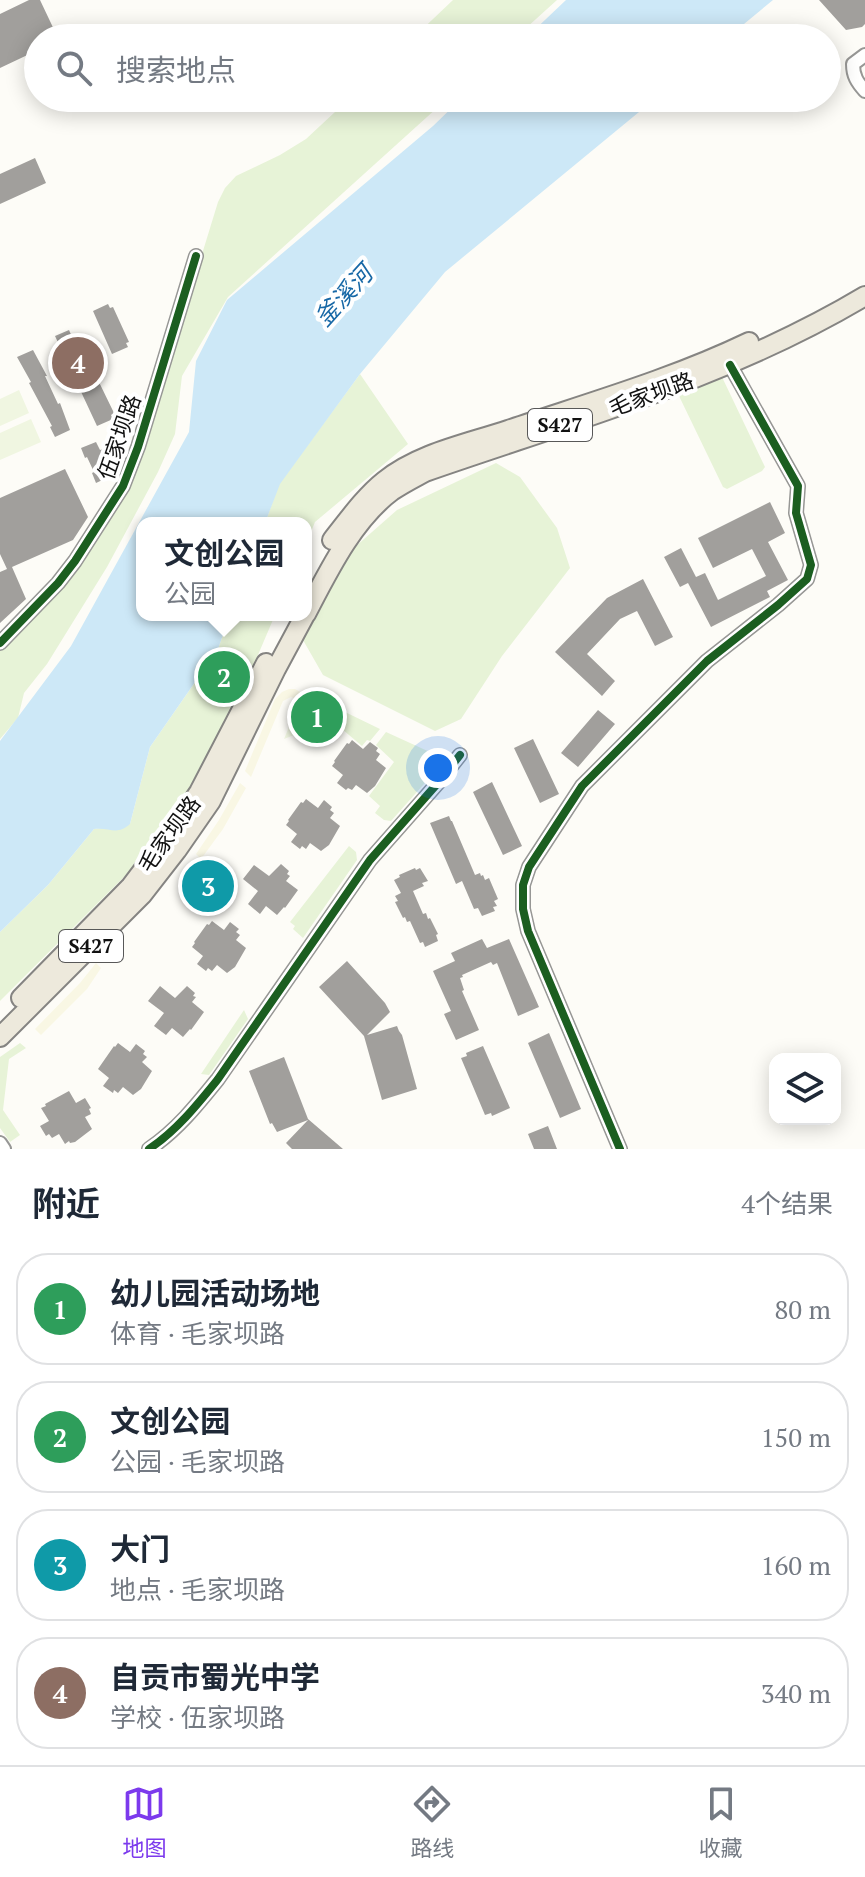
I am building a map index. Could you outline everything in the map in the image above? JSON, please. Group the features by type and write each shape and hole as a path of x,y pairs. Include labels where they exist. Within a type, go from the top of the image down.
{"main road":[{"name":"毛家坝路","path":"312,577 330,543 360,504 385,481 420,459 724,354 832,302 865,282"},
{"name":"毛家坝路","path":"312,603 341,549 370,513 391,492 425,472 647,397 730,365 865,296"},
{"name":"毛家坝路","path":"0,1020 131,886 168,837 199,792 289,621"},
{"name":"毛家坝路","path":"0,1037 142,895 177,850 211,801 302,621"}],"street":[{"path":"865,55 853,64 856,82 865,91"},
{"name":"伍家坝路","path":"0,643 58,583 123,486 138,447 196,256"},
{"path":"620,1149 528,931 523,909 523,885 529,867 582,786 707,661 807,579 811,565 796,513 798,486 730,365"},
{"path":"149,1149 194,1110 370,860 460,755"},
{"path":"0,1143 4,1149"}],"shaded area":[{"path":"289,689 302,693 299,700 291,697 283,701 251,777 245,771 275,699"},
{"path":"240,783 246,788 223,829 201,859 196,854"},
{"path":"96,963 101,968 87,989 41,1035 35,1029"}],"green space":[{"path":"453,0 557,0 530,24 428,24"},
{"path":"335,112 433,112 228,297 182,376 175,434 158,472 107,567 47,664 24,693 18,718 0,739 0,650 52,598 94,542 133,479 218,202 225,188 236,176 306,139"},
{"path":"360,374 408,444 315,522 312,529 312,517 267,517 279,484"},
{"path":"717,375 722,377 765,467 727,489 723,487 679,396 682,390"},
{"path":"19,390 29,413 0,426 0,399"},
{"path":"31,419 41,442 0,460 0,433"},
{"path":"496,463 520,477 557,528 570,568 502,656 461,719 435,731 323,675 303,640 347,554 397,510"},
{"path":"228,621 272,621 237,704 192,789 162,834 130,871 0,1001 0,932 48,885 94,829 130,824 150,747 218,649"},
{"path":"303,693 345,712 335,725 327,722 284,739"},
{"path":"345,712 380,729 362,746 336,724"},
{"path":"386,732 432,753 436,762 432,775 391,821 375,813 380,806 369,796 394,762 376,745"},
{"path":"349,846 356,852 357,860 303,938 290,922"},
{"path":"244,1010 248,1019 209,1075 201,1074"},
{"path":"20,1043 26,1048 9,1059 3,1110 20,1135 10,1142 0,1128 0,1057"}],"water":[{"path":"566,0 773,0 744,24 541,24"},
{"name":"釜溪河","path":"448,112 639,112 445,272 360,374 280,484 267,517 142,517 189,432 196,361 227,300"},
{"path":"136,528 136,621 228,621 218,649 150,747 130,824 117,830 94,829 48,885 0,932 0,741 71,646"}],"building":[{"path":"29,0 40,0 51,24 24,24 24,57 0,68 0,14"},
{"path":"819,0 865,0 865,24 862,27 846,30"},
{"path":"35,158 46,183 0,204 0,174"},
{"path":"108,304 110,308 113,307 129,342 126,343 128,347 112,354 93,311"},
{"path":"69,330 90,377 93,375 95,380 97,378 114,413 111,415 113,419 97,426 55,336"},
{"path":"33,350 70,430 55,437 17,357"},
{"path":"96,442 100,450 103,449 111,476 96,483 94,472 81,448"},
{"path":"65,469 88,517 73,540 12,567 26,599 0,623 0,572 7,569 0,554 0,498"},
{"path":"770,502 785,533 768,542 788,580 767,591 770,597 711,627 688,583 680,587 664,557 681,548 696,577 705,573 718,600 766,576 752,549 713,568 698,538"},
{"path":"643,579 673,637 655,646 637,611 620,619 587,654 615,681 602,696 555,652 607,598"},
{"path":"598,710 615,724 578,767 561,753"},
{"path":"533,739 559,794 540,803 514,748"},
{"path":"352,740 363,749 370,742 378,748 376,751 380,754 376,760 386,768 367,793 356,785 352,790 346,790 337,783 343,775 332,766"},
{"path":"492,782 522,846 503,855 473,792"},
{"path":"306,799 318,808 324,800 334,813 330,818 340,826 329,845 321,851 310,843 306,849 302,846 300,849 291,842 297,834 286,825"},
{"path":"449,816 475,875 480,873 485,880 489,878 498,899 494,901 497,906 493,907 495,911 482,916 478,908 474,909 462,881 456,884 430,823"},
{"path":"281,864 289,871 286,881 298,890 277,915 266,906 260,914 248,904 258,891 243,879 254,865 269,876"},
{"path":"420,868 428,881 413,891 423,914 430,918 438,934 438,941 425,947 395,902 398,901 395,896 401,893 394,880"},
{"path":"213,870 222,878 205,898 197,891"},
{"path":"212,921 224,930 230,922 239,929 236,932 240,935 236,940 246,948 235,967 227,973 217,965 212,971 208,968 206,971 197,964 203,956 192,947"},
{"path":"482,939 487,948 509,939 539,1007 518,1016 497,963 493,965 491,962 460,978 462,991 479,1030 456,1040 444,1014 451,1011 433,971 455,961 451,953"},
{"path":"347,961 390,1012 367,1035 397,1026 417,1089 382,1100 364,1036 319,987"},
{"path":"160,986 175,998 187,986 195,993 192,1002 204,1012 183,1037 172,1028 166,1035 154,1026 164,1013 148,1001"},
{"path":"549,1033 581,1109 560,1118 528,1043"},
{"path":"118,1043 130,1052 136,1044 145,1051 143,1054 147,1057 142,1062 152,1071 141,1089 133,1095 123,1087 118,1093 114,1090 113,1093 103,1086 109,1078 98,1069"},
{"path":"483,1046 510,1108 492,1116 491,1113 485,1115 461,1058"},
{"path":"284,1057 308,1119 343,1149 292,1149 286,1143 308,1120 277,1132 270,1124 249,1071"},
{"path":"69,1091 76,1103 85,1098 91,1114 85,1117 92,1129 75,1142 65,1144 59,1134 52,1138 49,1134 46,1136 40,1126 49,1121 41,1108"},
{"path":"548,1126 557,1149 534,1149 528,1134"}],"cycle path":[{"path":"0,643 58,583 123,486 138,447 196,256"},
{"path":"620,1149 528,931 523,909 523,885 529,867 582,786 707,661 807,579 811,565 796,513 798,486 730,365"},
{"path":"149,1149 178,1125 218,1079 370,860 460,755"}],"place":[{"name":"自贡市蜀光中学","path":"78,363"},
{"name":"文创公园","path":"224,677"},
{"name":"幼儿园活动场地","path":"317,717"},
{"name":"大门","path":"208,886"}]}
